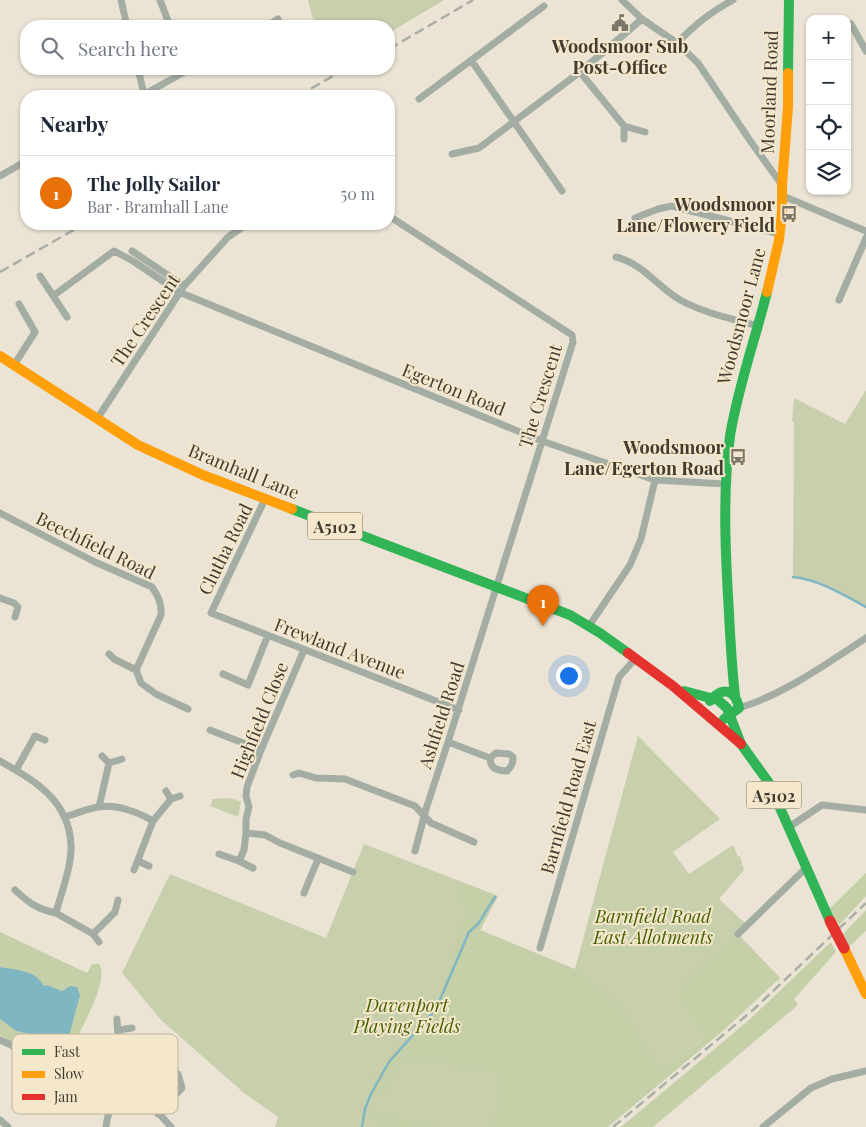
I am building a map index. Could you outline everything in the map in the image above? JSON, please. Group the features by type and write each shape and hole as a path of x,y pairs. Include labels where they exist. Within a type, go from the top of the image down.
{"main road":[{"name":"Moorland Road","path":"783,190 788,107 789,0"},
{"name":"Woodsmoor Lane","path":"736,695 732,673 724,484 734,412 770,280 780,234 783,190"},
{"name":"Bramhall Lane","path":"0,356 138,444 203,475 570,615 589,626 673,686 741,744 769,782 830,921 866,994"},
{"path":"708,715 707,708 711,699 721,692 732,673"},
{"name":"Bramhall Lane","path":"673,686 711,699 734,711"},
{"path":"721,692 736,695"},
{"name":"Bramhall Lane","path":"736,695 738,700 734,711 741,744"},
{"path":"717,724 734,711"}],"street":[{"path":"121,0 126,20"},
{"path":"160,0 168,20"},
{"path":"622,0 642,19 677,43 698,63 783,190 866,231"},
{"path":"677,43 695,24 733,0"},
{"path":"419,99 544,6"},
{"path":"452,154 479,148 580,72 642,19"},
{"path":"851,24 866,51"},
{"path":"471,60 562,191"},
{"path":"580,72 624,126 645,132"},
{"path":"139,75 141,90"},
{"path":"151,90 179,75"},
{"path":"624,126 624,139"},
{"path":"0,176 20,164"},
{"path":"636,218 658,209 672,206 780,234"},
{"name":"The Crescent","path":"395,220 572,335 573,342 496,588"},
{"name":"The Crescent","path":"98,419 179,292 228,237 238,230"},
{"path":"839,300 866,238"},
{"name":"Egerton Road","path":"53,296 114,251 133,261 179,292 542,441 655,480 724,484"},
{"path":"132,251 184,286"},
{"path":"616,257 627,260 679,299 699,309 758,326"},
{"path":"40,276 67,317"},
{"path":"14,365 34,332 19,304"},
{"path":"589,626 630,565 642,539 655,480"},
{"name":"Clutha Road","path":"211,613 265,499"},
{"name":"Beechfield Road","path":"1,517 96,563 152,587 162,606 161,615 136,670"},
{"name":"Ashfield Road","path":"414,851 496,588"},
{"path":"0,598 18,607 15,617"},
{"name":"Frewland Avenue","path":"211,613 459,710"},
{"path":"223,674 248,685 268,635"},
{"path":"734,711 819,669 866,638"},
{"name":"Highfield Close","path":"239,861 244,850 246,819 249,807 246,796 247,787 304,650"},
{"path":"109,654 114,659 136,670 141,683 156,694 188,709"},
{"name":"Barnfield Road East","path":"540,948 618,677 635,659"},
{"path":"210,730 261,750"},
{"path":"16,770 35,736 45,740"},
{"path":"448,742 490,758"},
{"path":"102,756 109,763"},
{"path":"109,763 122,759"},
{"path":"0,761 42,788 55,802 69,830 71,846 69,862 56,913"},
{"path":"99,806 109,763"},
{"path":"292,775 299,773 316,778 345,779 415,806 431,823 474,842"},
{"path":"166,791 171,799"},
{"path":"134,870 153,821 171,799 180,796"},
{"path":"789,827 822,805 866,810"},
{"path":"64,817 99,806 136,813 153,821"},
{"path":"246,833 265,835 280,843 353,872"},
{"path":"219,854 253,868"},
{"path":"304,893 318,858"},
{"path":"138,861 149,866"},
{"path":"738,934 806,868"},
{"path":"15,890 40,910 56,913 93,934 99,942"},
{"path":"93,934 115,912 118,900"},
{"path":"117,1019 118,1034"},
{"path":"118,1030 132,1028"},
{"path":"0,1040 12,1046"},
{"path":"763,1127 811,1088 832,1079 866,1071"},
{"path":"178,1074 182,1088 178,1092"},
{"path":"106,1127 108,1114"},
{"path":"158,1114 171,1127"},
{"path":"0,1120 8,1127"}],"green space":[{"path":"308,0 444,0 395,29 395,20 315,20"},
{"path":"866,390 866,608 821,584 793,578 794,422 792,421 794,398 845,424"},
{"name":"Davenport Playing Fields","path":"638,736 720,819 673,852 689,874 733,845 738,857 740,856 744,870 719,899 746,924 739,935 684,990 679,999 705,1038 659,1071 596,1127 275,1127 278,1117 244,1093 160,1019 122,973 170,874 326,938 364,844 498,896 480,930 575,969"},
{"path":"230,798 241,802 238,817 210,806 213,799"},
{"path":"866,873 866,896 839,925 829,909"},
{"path":"464,883 498,896 480,930 575,970 619,1006 659,1071 705,1038 679,999 688,980 739,935 780,978 724,1030 608,1127 491,1127 502,1100 503,1085 498,1073 417,1057 409,1058 402,1062 383,1092 377,1096 371,1094 371,1087 383,1065 434,1009 451,967 458,933 471,913 470,907 458,894 458,888"},
{"path":"866,910 866,931 849,947 843,934"},
{"path":"0,932 87,973 92,964 99,964 101,972 97,995 79,1034 41,1034 70,986 62,991 47,985 40,1007 35,1006 35,997 37,992 39,993 42,983 23,971 0,967"},
{"path":"831,942 836,952 794,999 798,1005 653,1127 621,1127 749,1020"},
{"path":"0,1019 16,1031 30,1034 12,1034 12,1043 0,1035"},
{"path":"370,1113 434,1127 403,1127 371,1119 368,1116"}],"water":[{"path":"0,967 31,974 44,986 47,985 62,991 70,986 77,987 80,995 70,1034 30,1034 16,1031 0,1019"}],"waterway":[{"path":"793,577 821,584 866,607"},
{"path":"362,1127 365,1109 371,1094 389,1062 436,1009 469,932 478,924 495,897"}],"railway":[{"path":"395,46 473,0"},
{"path":"308,90 335,75"},
{"path":"0,272 74,230"},
{"path":"613,1127 753,1010 866,903"}],"traffic: fast":[{"path":"788,73 789,0"},
{"path":"735,695 726,556 725,516 728,456 737,400 767,292"},
{"path":"292,509 570,615 628,653"},
{"path":"684,691 718,700 727,708 741,744 769,783 830,921"},
{"path":"710,701 719,693 731,693 739,708 724,719"}],"traffic: slow":[{"path":"767,292 779,240 782,212 788,73"},
{"path":"0,356 138,445 203,475 292,509"},
{"path":"844,948 866,994"}],"traffic: jam":[{"path":"628,653 673,686 741,744"},
{"path":"830,921 844,948"}],"place":[{"name":"Woodsmoor Sub Post-Office","path":"620,23"},
{"name":"Woodsmoor Lane/Flowery Field","path":"789,214"},
{"name":"Woodsmoor Lane/Egerton Road","path":"738,457"},
{"name":"The Jolly Sailor","path":"543,626"}],"park label":[{"name":"Barnfield Road East Allotments","path":"653,926"}]}
